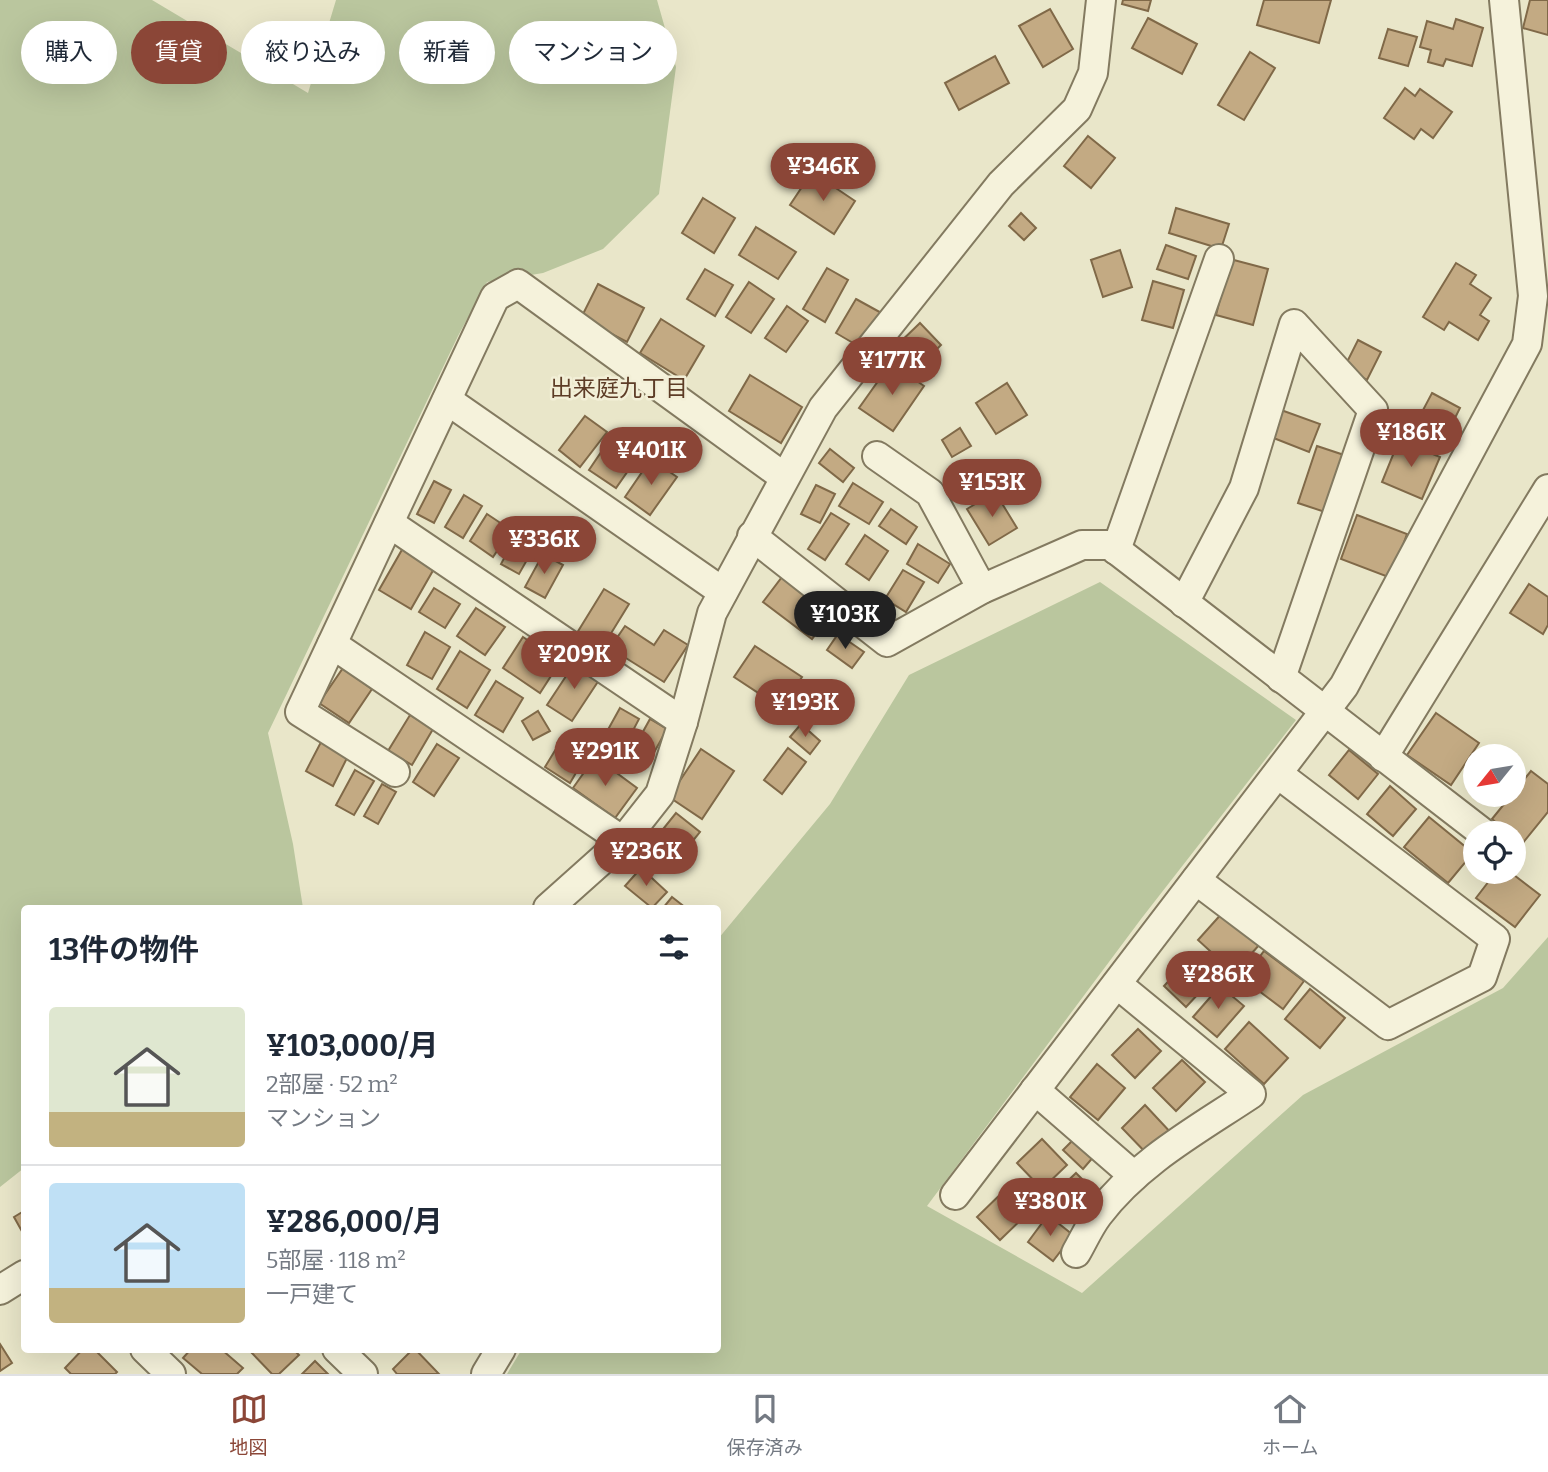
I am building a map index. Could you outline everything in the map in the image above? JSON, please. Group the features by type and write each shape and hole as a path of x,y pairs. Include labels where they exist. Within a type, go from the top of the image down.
{"street":[{"path":"551,905 623,841 660,794 683,722 712,614 823,408 1001,184 1077,109 1093,73 1101,0"},
{"path":"955,1195 1325,712 1351,673 1527,344 1533,296 1504,0"},
{"path":"1116,550 1219,259"},
{"path":"394,772 300,712 495,297 518,284 784,477"},
{"path":"1184,603 1244,488 1294,324 1373,410 1281,678"},
{"path":"447,400 723,592"},
{"path":"877,456 930,493 982,589"},
{"path":"1383,757 1548,489"},
{"path":"389,523 683,722"},
{"path":"752,536 887,642 982,589 1082,545 1110,545 1467,821"},
{"path":"332,644 623,841"},
{"path":"1196,880 1388,1025 1482,977 1494,939 1278,774"},
{"path":"1076,1253 1096,1217 1134,1176 1160,1154 1251,1094 1117,984"},
{"path":"1035,1090 1134,1176"},
{"path":"0,1290 21,1277"},
{"path":"149,1353 171,1374"},
{"path":"341,1353 363,1374"},
{"path":"486,1374 499,1353"}],"green space":[{"path":"0,0 152,0 187,21 131,21 131,84 227,84 227,45 241,53 241,84 293,84 308,93 311,84 385,84 385,21 330,21 336,0 657,0 663,21 509,21 509,84 674,84 659,194 603,249 543,273 487,282 458,336 268,733 293,844 303,905 21,905 21,1170 0,1187"},
{"path":"1100,582 1296,720 1141,919 927,1206 1082,1293 1303,1095 1503,988 1548,937 1548,1374 507,1374 520,1353 721,1353 721,935 830,804 909,675"}],"building":[{"path":"1123,0 1151,0 1148,11 1122,4"},
{"path":"1264,0 1331,0 1319,43 1257,25"},
{"path":"1530,0 1548,0 1548,35 1523,28"},
{"path":"1050,9 1073,49 1043,67 1019,26"},
{"path":"1148,18 1197,44 1182,74 1132,48"},
{"path":"1456,19 1483,28 1472,66 1446,59 1443,66 1428,62 1431,50 1420,47 1427,21 1453,29"},
{"path":"1388,29 1417,37 1408,66 1379,58"},
{"path":"1250,52 1275,68 1244,120 1218,105"},
{"path":"995,56 1009,83 959,110 945,83"},
{"path":"1405,88 1415,96 1420,89 1452,112 1433,138 1421,129 1414,139 1384,118"},
{"path":"1088,136 1115,158 1091,188 1064,166"},
{"path":"812,172 855,201 834,234 790,205"},
{"path":"703,198 735,218 714,253 682,233"},
{"path":"1176,208 1229,224 1221,249 1169,233"},
{"path":"1021,213 1036,228 1024,240 1009,226"},
{"path":"756,227 796,252 778,279 739,255"},
{"path":"1166,245 1196,256 1188,279 1157,269"},
{"path":"1120,250 1132,287 1103,297 1091,260"},
{"path":"1230,259 1268,269 1253,325 1216,315"},
{"path":"1456,263 1476,275 1470,284 1491,298 1480,315 1489,321 1478,340 1449,322 1444,330 1423,317"},
{"path":"827,268 848,280 825,322 803,309"},
{"path":"705,269 733,285 715,316 687,299"},
{"path":"1153,281 1184,290 1173,328 1142,320"},
{"path":"749,282 774,299 751,333 726,317"},
{"path":"598,284 644,308 627,342 581,318"},
{"path":"856,299 885,315 865,350 836,333"},
{"path":"787,306 808,321 786,352 765,338"},
{"path":"661,319 704,346 684,380 640,353"},
{"path":"920,323 941,345 916,370 894,348"},
{"path":"1358,340 1381,352 1367,380 1344,368"},
{"path":"891,363 924,386 893,431 859,408"},
{"path":"750,375 802,407 781,443 729,411"},
{"path":"1007,383 1027,415 996,434 976,403"},
{"path":"1432,393 1460,408 1442,444 1413,429"},
{"path":"1281,410 1320,424 1309,452 1271,437"},
{"path":"585,416 607,432 580,467 559,450"},
{"path":"960,428 971,446 952,457 942,440"},
{"path":"612,436 639,455 616,488 589,470"},
{"path":"1399,440 1440,457 1422,499 1382,482"},
{"path":"1317,446 1350,457 1331,514 1298,503"},
{"path":"830,449 854,468 843,482 819,463"},
{"path":"651,459 677,477 650,515 625,497"},
{"path":"434,481 451,490 434,523 417,514"},
{"path":"853,483 883,502 869,524 839,506"},
{"path":"816,485 835,494 820,523 801,514"},
{"path":"995,492 1017,528 989,545 967,509"},
{"path":"464,495 482,506 463,538 445,527"},
{"path":"891,509 917,527 906,544 879,526"},
{"path":"831,513 849,524 825,560 808,549"},
{"path":"487,514 511,530 493,557 470,541"},
{"path":"1357,515 1407,534 1391,578 1341,559"},
{"path":"517,534 536,544 519,574 501,564"},
{"path":"865,535 888,551 869,580 846,564"},
{"path":"918,544 950,564 938,583 907,564"},
{"path":"403,548 435,567 411,609 379,590"},
{"path":"543,554 563,565 545,598 525,587"},
{"path":"903,570 924,582 906,612 885,599"},
{"path":"782,577 831,614 812,639 763,602"},
{"path":"1529,584 1548,597 1548,625 1543,634 1510,613"},
{"path":"434,588 460,604 445,628 419,612"},
{"path":"604,589 629,604 602,648 577,633"},
{"path":"476,608 505,627 485,655 457,636"},
{"path":"625,626 654,645 664,630 688,645 664,682 610,648"},
{"path":"425,632 450,647 432,679 407,665"},
{"path":"838,634 864,652 852,668 827,650"},
{"path":"523,637 560,662 540,693 503,668"},
{"path":"755,646 802,677 781,708 734,677"},
{"path":"460,651 490,670 467,708 437,689"},
{"path":"576,661 601,677 572,721 547,705"},
{"path":"343,668 372,689 349,723 319,703"},
{"path":"496,681 523,698 503,732 475,715"},
{"path":"620,708 639,719 625,746 605,735"},
{"path":"538,711 550,731 533,740 522,721"},
{"path":"1436,713 1479,743 1463,744 1463,767 1451,785 1407,755"},
{"path":"410,715 433,729 412,765 388,751"},
{"path":"650,719 667,729 646,767 629,757"},
{"path":"801,724 820,741 810,754 790,737"},
{"path":"562,739 587,754 570,783 545,767"},
{"path":"321,742 348,756 333,786 306,771"},
{"path":"437,744 459,758 434,796 413,782"},
{"path":"788,748 806,762 782,794 764,780"},
{"path":"701,749 734,771 702,819 669,797"},
{"path":"1349,750 1378,774 1358,799 1329,775"},
{"path":"595,757 637,788 615,818 573,788"},
{"path":"355,770 374,781 354,815 336,805"},
{"path":"1531,771 1548,784 1548,812 1526,839 1526,821 1492,819 1502,807 1526,807 1526,777"},
{"path":"382,784 396,792 378,824 364,816"},
{"path":"1390,786 1416,809 1393,836 1367,814"},
{"path":"676,813 700,832 671,868 647,849"},
{"path":"1429,817 1463,845 1463,865 1448,883 1404,847"},
{"path":"641,868 667,892 655,905 648,905 625,886"},
{"path":"1487,884 1526,884 1540,895 1515,927 1476,898"},
{"path":"672,897 682,905 665,905"},
{"path":"1224,911 1260,944 1234,973 1198,940"},
{"path":"1264,951 1304,981 1283,1009 1243,979"},
{"path":"1191,957 1213,978 1186,1007 1164,986"},
{"path":"1220,986 1244,1006 1217,1037 1193,1017"},
{"path":"1310,989 1345,1018 1320,1048 1285,1019"},
{"path":"1249,1022 1288,1058 1264,1084 1225,1049"},
{"path":"1138,1029 1161,1051 1135,1078 1112,1055"},
{"path":"1182,1060 1205,1082 1176,1111 1153,1088"},
{"path":"1097,1064 1125,1088 1098,1120 1070,1097"},
{"path":"1145,1105 1173,1135 1150,1157 1122,1128"},
{"path":"1076,1137 1095,1155 1083,1169 1063,1150"},
{"path":"1042,1139 1067,1165 1042,1189 1017,1163"},
{"path":"1076,1173 1097,1194 1076,1216 1054,1194"},
{"path":"1008,1187 1030,1211 1000,1240 977,1217"},
{"path":"21,1213 21,1230 14,1217"},
{"path":"1048,1215 1073,1235 1053,1261 1028,1242"},
{"path":"0,1344 12,1363 0,1371"},
{"path":"79,1353 98,1353 117,1372 71,1374 65,1368"},
{"path":"187,1353 226,1353 243,1368 237,1374 202,1374 183,1358"},
{"path":"252,1353 299,1355 279,1374 272,1374"},
{"path":"409,1353 419,1353 439,1374 397,1374 393,1369"},
{"path":"315,1361 328,1374 302,1374"}],"district":[{"name":"出来庭九丁目","path":"619,388"}]}
